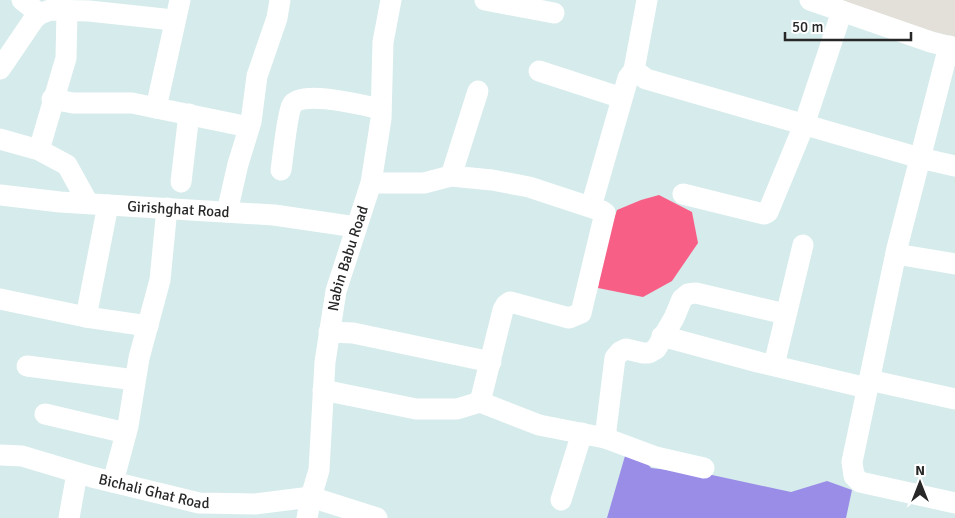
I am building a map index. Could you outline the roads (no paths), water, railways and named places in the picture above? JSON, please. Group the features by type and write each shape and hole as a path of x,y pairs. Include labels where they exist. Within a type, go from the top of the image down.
{"street":[{"path":"22,0 40,14"},
{"path":"156,108 180,0"},
{"path":"227,212 249,127 257,76 280,0"},
{"path":"485,0 554,13"},
{"path":"590,207 628,78 634,70 647,0"},
{"path":"810,0 931,42 952,47 920,158 896,254 852,462 854,476 860,482 955,503"},
{"name":"Nabin Babu Road","path":"307,518 319,470 324,362 336,291 371,183 381,109 383,42 388,1"},
{"path":"0,69 34,19 50,10 67,11 90,6 164,19 174,23"},
{"path":"39,150 52,99 66,58 67,11"},
{"path":"683,194 764,214 768,212 804,125 842,11"},
{"path":"634,70 646,79 920,158 955,166"},
{"path":"539,71 622,98"},
{"path":"451,176 478,91"},
{"path":"281,170 291,106 299,99 312,97 381,109"},
{"path":"52,99 73,104 132,103 249,127"},
{"path":"181,182 189,114"},
{"path":"0,139 39,150 67,165 98,204 86,317"},
{"path":"371,183 424,183 451,176 492,180 529,187 602,211 605,214 581,312 569,318 510,302 506,305 503,310 480,402"},
{"name":"Girishghat Road","path":"0,195 98,204 274,215 356,227"},
{"path":"113,482 126,433 139,358 160,280 167,208"},
{"path":"774,366 803,245"},
{"path":"896,254 955,264"},
{"path":"604,438 615,358 626,349 649,353 656,349 674,318 682,299 688,294 696,293 785,314"},
{"path":"0,299 86,317 148,326"},
{"path":"330,332 353,333 491,362"},
{"path":"662,336 774,366 955,399"},
{"path":"27,366 135,380"},
{"path":"323,390 416,409 457,409 480,402 539,424 604,438 656,457 704,468"},
{"path":"45,414 126,433"},
{"path":"561,500 582,434"},
{"name":"Bichali Ghat Road","path":"0,455 22,456 77,473 199,503 255,504 311,497"},
{"path":"70,518 77,473"},
{"path":"311,497 377,518"}]}
